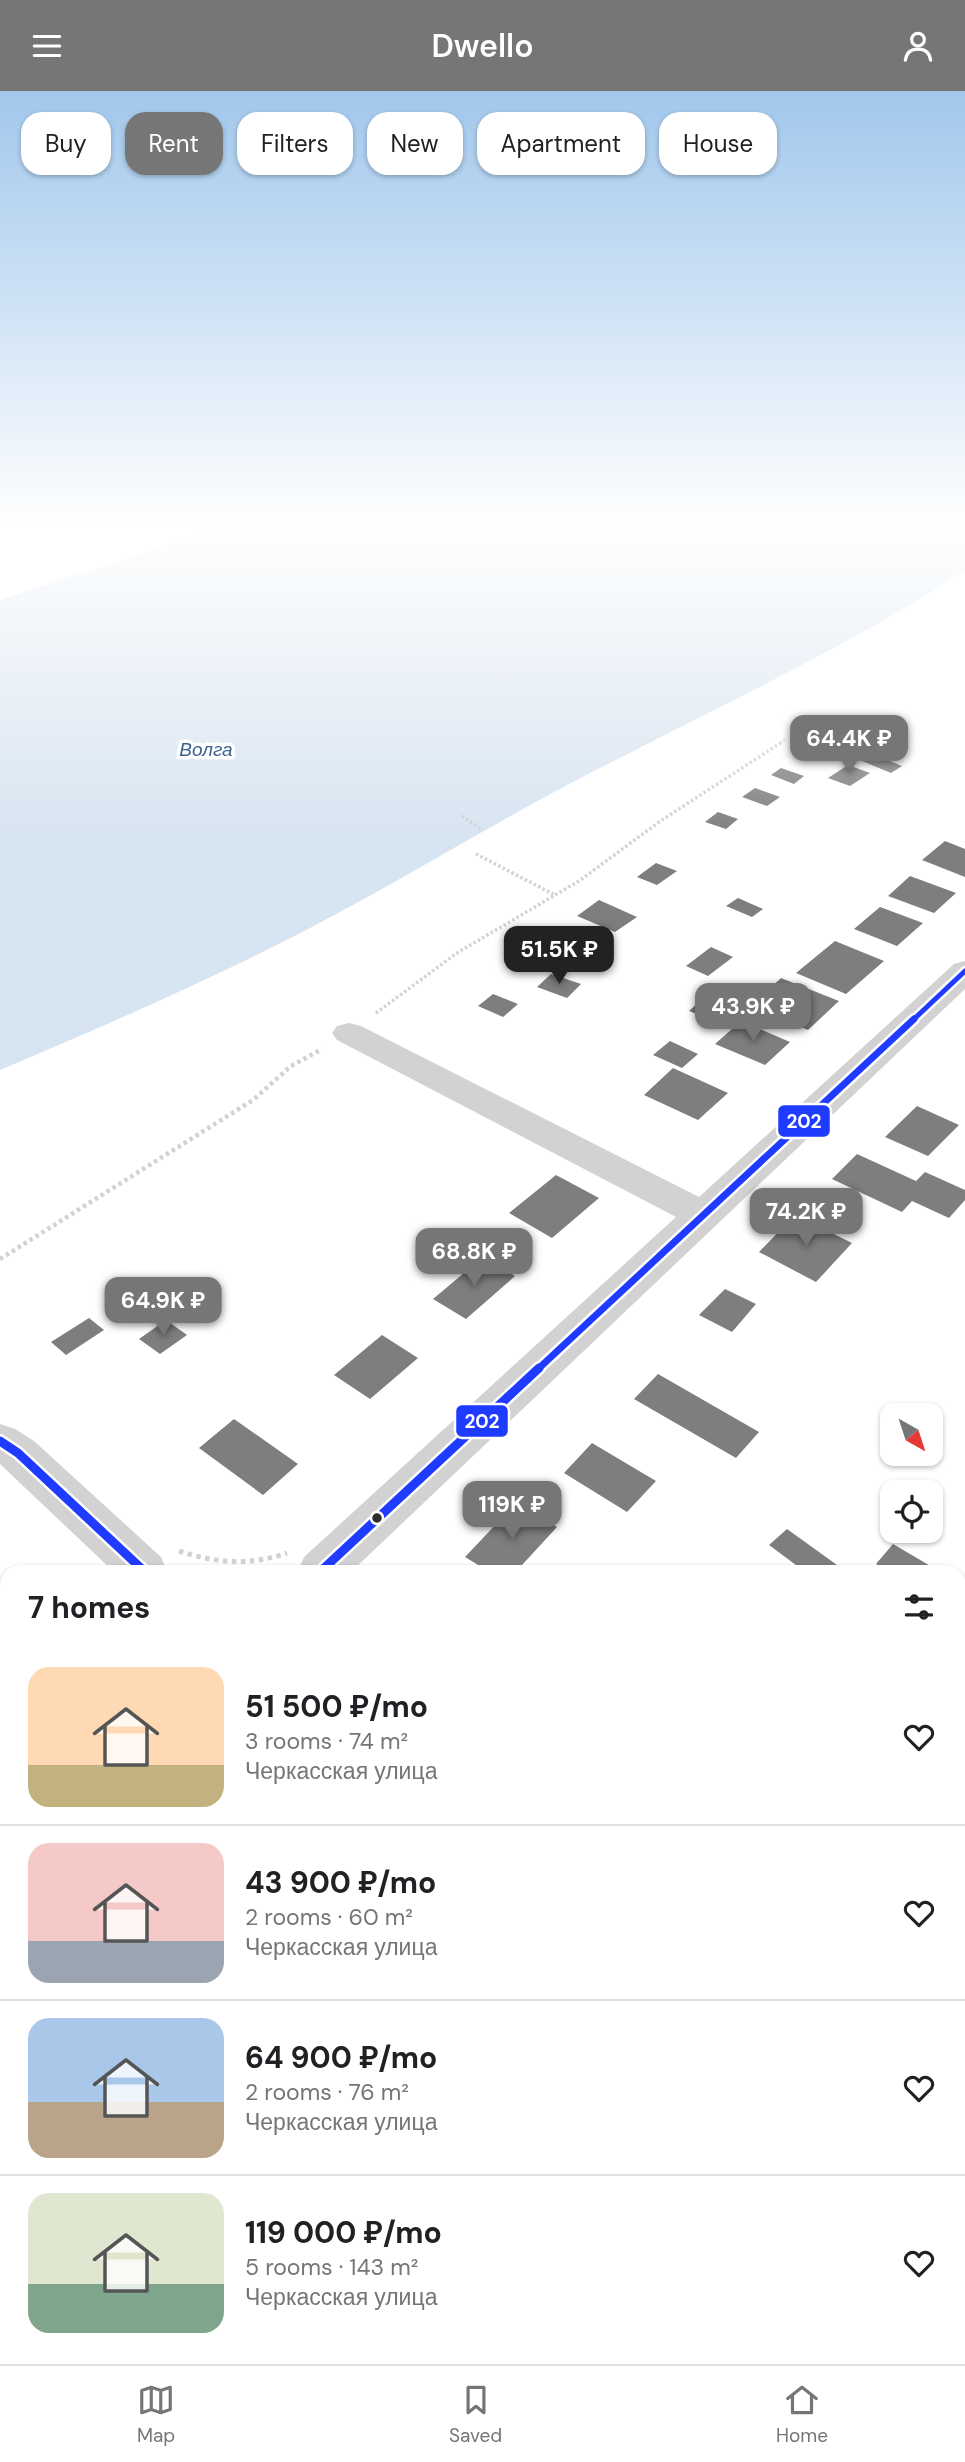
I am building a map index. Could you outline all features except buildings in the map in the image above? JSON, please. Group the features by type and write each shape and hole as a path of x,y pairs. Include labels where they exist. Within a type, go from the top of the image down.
{"street":[{"path":"308,1560 701,1214 965,971"},
{"path":"349,1033 701,1214"},
{"path":"0,1441 156,1559"}],"path":[{"path":"0,1259 253,1100 290,1066 349,1033 457,953 556,895 785,740"},
{"path":"462,816 482,830"},
{"path":"476,854 556,895"},
{"path":"156,1559 223,1562 308,1560"}],"water":[{"name":"Волга","path":"0,629 869,629 571,783 308,929 156,1003 0,1070"}],"transit line":[{"name":"202","path":"327,1565 965,971"},
{"name":"202","path":"0,1441 18,1453 138,1565"}]}
